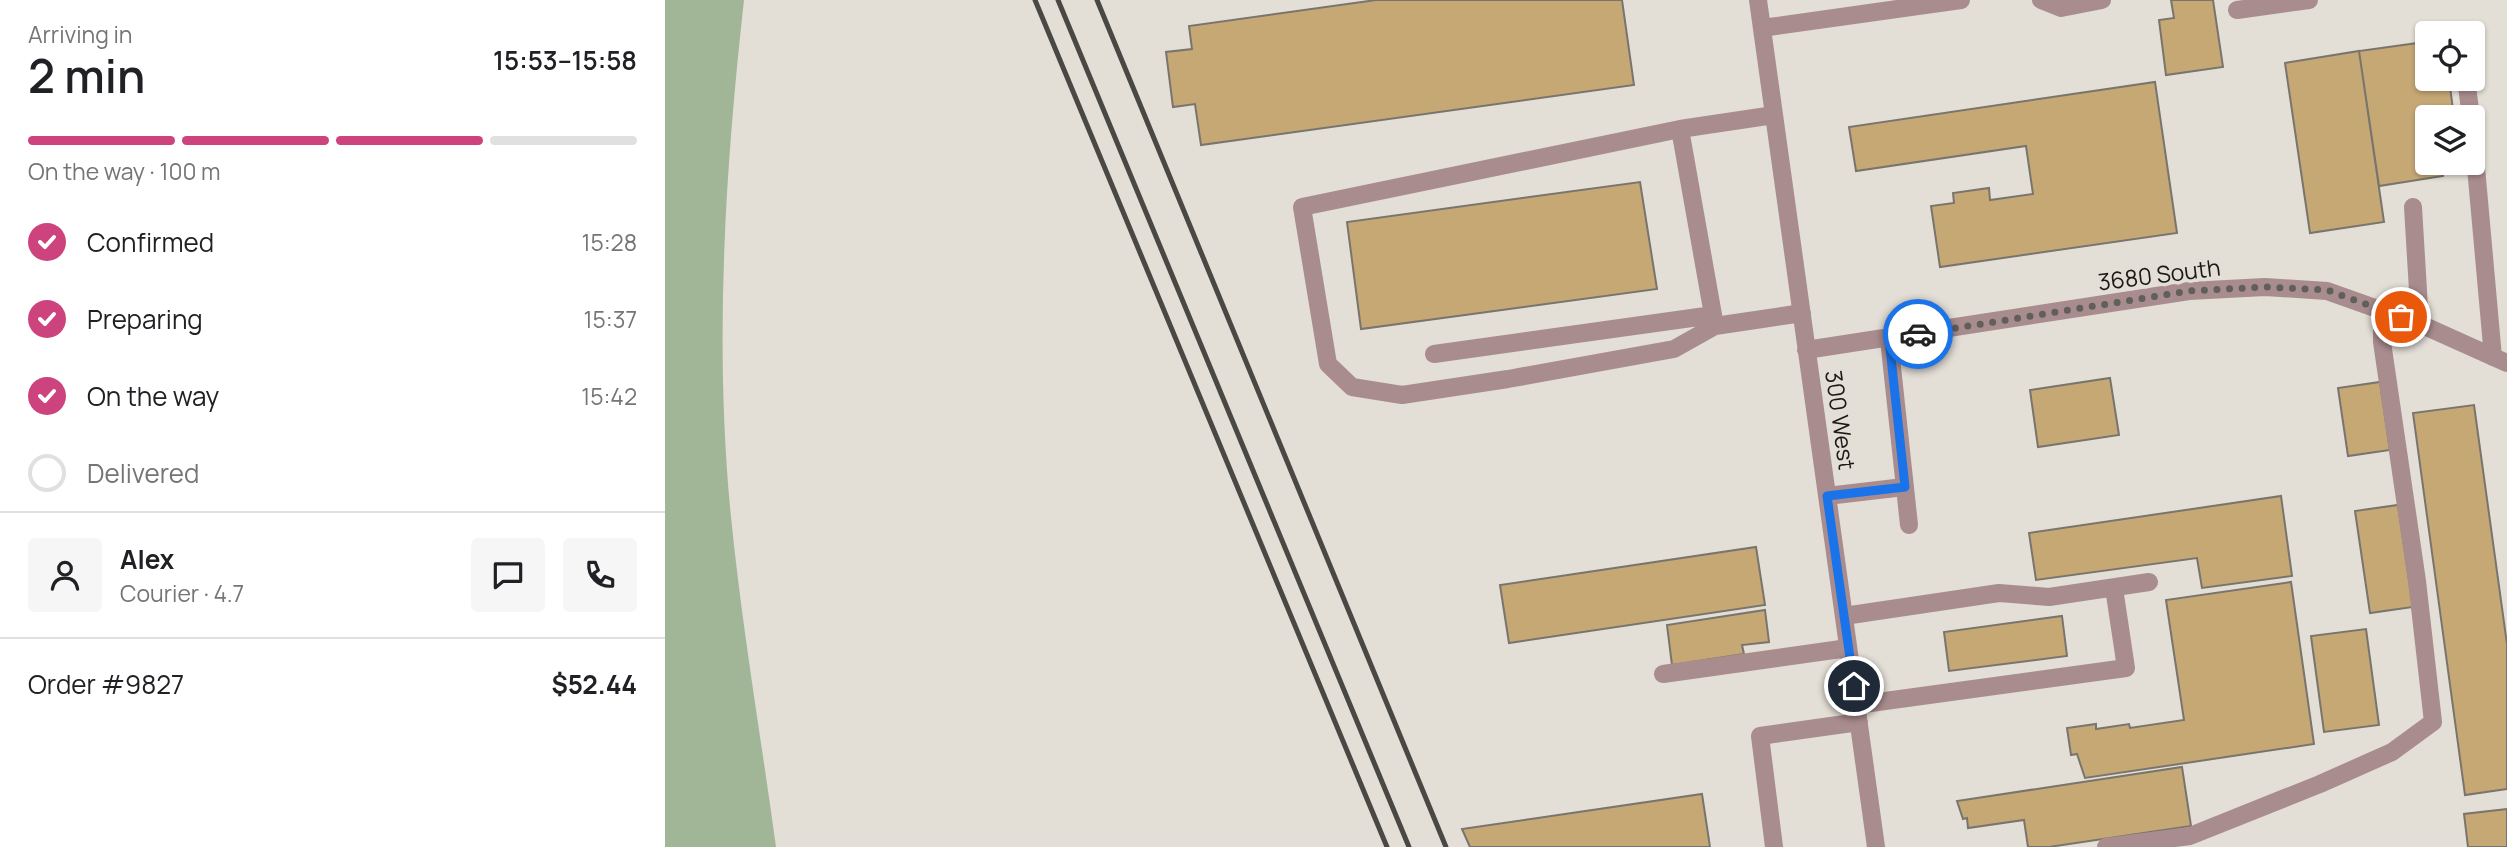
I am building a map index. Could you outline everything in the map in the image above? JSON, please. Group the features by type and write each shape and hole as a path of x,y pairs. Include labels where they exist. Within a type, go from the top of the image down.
{"street":[{"name":"300 West","path":"1758,0 1876,847"},
{"path":"1762,28 1961,0"},
{"path":"2041,0 2061,8 2102,0"},
{"path":"2237,10 2309,0"},
{"path":"1714,320 1674,349 1402,396 1352,387 1328,364 1302,207 1680,129 1774,115"},
{"path":"1680,129 1714,320"},
{"path":"2478,175 2500,360"},
{"path":"2413,207 2420,324"},
{"name":"3680 South","path":"1807,350 2189,291 2265,287 2327,290 2420,324 2500,360"},
{"path":"2106,847 2190,836 2321,785 2392,752 2433,722 2417,581 2382,342 2382,310"},
{"path":"1434,354 1714,320 1802,313"},
{"path":"1889,339 1909,525"},
{"path":"1827,496 1905,487"},
{"path":"1844,616 1999,593 2049,597 2149,582"},
{"path":"1774,847 1760,736 1858,713 2126,668 2114,588"},
{"path":"1664,674 1848,648"}],"green space":[{"path":"665,0 744,0 727,193 723,388 735,558 776,847 665,847"}],"building":[{"path":"1376,0 1622,0 1634,85 1201,145 1195,104 1173,107 1166,52 1192,49 1189,26"},
{"path":"2171,0 2213,0 2223,67 2166,75 2159,20 2174,18"},
{"path":"2415,43 2415,91 2451,91 2452,105 2415,105 2415,175 2443,176 2379,186 2359,51"},
{"path":"2359,51 2384,222 2310,233 2285,63"},
{"path":"2155,82 2177,233 1940,267 1931,206 1954,203 1953,193 1989,188 1990,200 2033,194 2026,146 1856,171 1849,127"},
{"path":"1640,182 1657,289 1361,329 1347,222"},
{"path":"2110,378 2119,435 2038,447 2030,390"},
{"path":"2380,382 2390,450 2348,456 2338,388"},
{"path":"2474,405 2507,644 2507,789 2465,795 2413,413"},
{"path":"2281,496 2292,576 2202,588 2197,558 2036,580 2029,533"},
{"path":"2398,505 2413,607 2370,613 2355,511"},
{"path":"1756,547 1765,605 1509,643 1500,585"},
{"path":"2291,582 2314,744 2085,778 2077,754 2071,755 2067,728 2096,724 2096,729 2129,724 2130,728 2184,720 2166,600"},
{"path":"1765,610 1769,642 1742,645 1744,654 1672,665 1667,625"},
{"path":"2062,616 2067,656 1949,671 1944,632"},
{"path":"2366,629 2379,725 2324,732 2311,636"},
{"path":"2182,767 2191,826 2049,847 2028,847 2024,820 1968,828 1967,818 1963,819 1957,801"},
{"path":"1702,794 1710,847 1470,847 1462,829"},
{"path":"2507,809 2507,847 2468,847 2464,814"}],"railway":[{"path":"1035,0 1387,847"},
{"path":"1058,0 1409,847"},
{"path":"1097,0 1446,847"}],"way so far":[{"path":"1918,334 2189,291 2265,287 2327,290 2401,317"}],"route":[{"path":"1854,686 1827,496 1905,487 1889,339 1918,334"}]}
